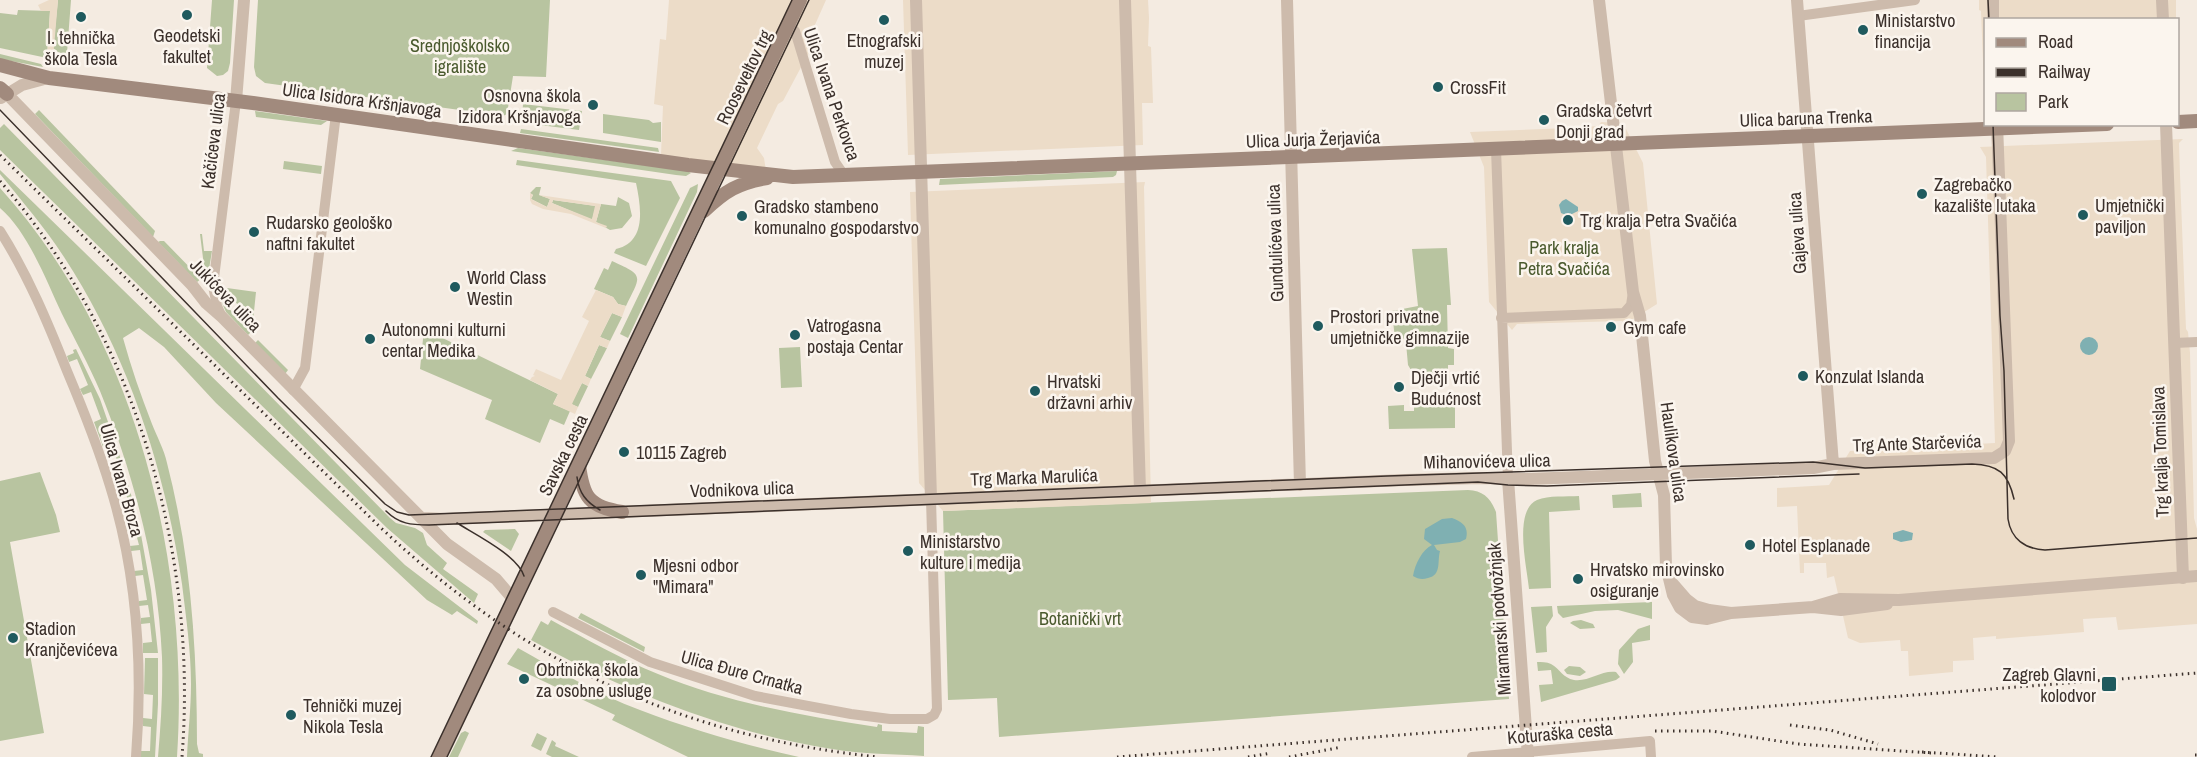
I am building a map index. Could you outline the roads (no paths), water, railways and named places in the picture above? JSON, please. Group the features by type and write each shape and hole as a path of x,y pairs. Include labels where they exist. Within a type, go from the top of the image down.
{"main road":[{"name":"Rooseveltov trg","path":"720,169 800,0"},
{"name":"Ulica Isidora Kršnjavoga","path":"0,64 49,78 336,114 781,176"},
{"path":"2179,122 2197,121"},
{"name":"Ulica baruna Trenka","path":"1617,144 2034,126"},
{"path":"1496,149 1617,144"},
{"name":"Ulica Jurja Žerjavića","path":"781,176 1496,149"},
{"name":"Savska cesta","path":"439,757 720,169"},
{"path":"697,218 721,195 737,185 781,176"},
{"path":"579,464 584,490 590,501 603,508 622,512"}],"street":[{"name":"Kačićeva ulica","path":"222,317 213,286 236,101 244,0"},
{"path":"916,0 931,499"},
{"path":"1125,0 1140,491"},
{"name":"Gundulićeva ulica","path":"1287,0 1300,485"},
{"path":"1599,0 1633,292 1638,306 1640,328"},
{"name":"Gajeva ulica","path":"1797,0 1833,464"},
{"path":"1798,16 1915,0"},
{"path":"1993,0 1993,18"},
{"path":"2162,0 2163,18"},
{"name":"Ulica Ivana Perkovca","path":"789,25 795,31 835,162 844,175"},
{"path":"2,94 28,82 49,78"},
{"name":"Jukićeva ulica","path":"2,94 192,285 206,303 452,548 502,584 514,600"},
{"path":"293,390 305,368 336,114"},
{"name":"Trg kralja Tomislava","path":"2166,126 2183,578"},
{"name":"Trg Ante Starčevića","path":"1833,464 1991,458 2000,455 2008,444 1997,127"},
{"path":"1496,149 1508,479"},
{"name":"Ulica Ivana Broza","path":"0,231 46,320 94,437 111,488 127,557 137,628 139,702 136,757"},
{"path":"192,285 204,291 213,286"},
{"path":"1624,312 1631,305 1633,292"},
{"path":"1501,318 1624,312 1635,320 1640,328"},
{"name":"Haulikova ulica","path":"1640,328 1655,461 1664,495 1666,566 1670,580 1695,606 1731,613 1813,607 1840,599 1899,600 2183,578"},
{"path":"2174,343 2197,342"},
{"name":"Mihanovićeva ulica","path":"1140,491 1415,480 1660,474 1813,468 1833,464"},
{"name":"Miramarski podvožnjak","path":"1508,479 1528,757"},
{"name":"Trg Marka Marulića","path":"931,499 1140,491"},
{"name":"Vodnikova ulica","path":"555,515 931,499"},
{"name":"Ulica Đure Crnatka","path":"553,612 650,662 755,696 890,719 919,720 934,716 937,700 931,499"},
{"path":"423,518 555,515"},
{"path":"2183,578 2197,576"},
{"name":"Koturaška cesta","path":"1472,757 1650,741 1651,757"}],"water":[{"path":"1566,199 1578,207 1578,211 1568,216 1561,213 1559,205"},
{"path":"2085,337 2093,337 2098,342 2096,353 2085,355 2080,350 2080,342"},
{"path":"1452,518 1464,526 1467,531 1466,539 1460,542 1434,545 1440,551 1435,574 1424,579 1413,576 1420,558 1432,545 1424,539 1425,529 1442,519"},
{"path":"1903,530 1913,533 1912,540 1901,542 1893,539 1893,533"}],"tram line":[{"path":"431,757 792,0"},
{"path":"447,757 809,0"},
{"path":"1988,0 1989,18"},
{"path":"0,110 278,398 385,504 397,512 409,515 1387,476 1813,462 1865,468 1972,464 1989,466 2001,472 2005,477 2014,499"},
{"path":"1993,126 2008,519 2012,532 2025,545 2045,550 2197,538"},
{"path":"386,511 406,523 429,525 1478,482 1547,486 1859,474"},
{"path":"577,477 579,488 584,496 600,510"},
{"path":"457,523 505,553 520,568 524,576"}],"railway":[{"path":"0,155 380,527 435,575 491,618 549,654 610,685 673,711 738,732 807,747 879,757"},
{"path":"0,181 48,242 88,308 122,378 148,451 167,526 179,602 184,680 182,757"},
{"path":"1117,757 2197,673"},
{"path":"1790,725 1830,730 1878,744"},
{"path":"1655,731 1712,731 1798,744 1931,753"},
{"path":"1289,757 1342,747"},
{"path":"1922,752 1998,757"},
{"path":"1248,757 1271,753"}],"place":[{"name":"Geodetski fakultet","path":"187,15"},
{"name":"I. tehnička škola Tesla","path":"81,17"},
{"name":"Etnografski muzej","path":"884,20"},
{"name":"Ministarstvo financija","path":"1863,30"},
{"name":"CrossFit","path":"1438,87"},
{"name":"Osnovna škola Izidora Kršnjavoga","path":"593,105"},
{"name":"Gradska četvrt Donji grad","path":"1544,120"},
{"name":"Zagrebačko kazalište lutaka","path":"1922,194"},
{"name":"Umjetnički paviljon","path":"2083,215"},
{"name":"Gradsko stambeno komunalno gospodarstvo","path":"742,216"},
{"name":"Trg kralja Petra Svačića","path":"1568,220"},
{"name":"Rudarsko geološko naftni fakultet","path":"254,232"},
{"name":"World Class Westin","path":"455,287"},
{"name":"Prostori privatne umjetničke gimnazije","path":"1318,326"},
{"name":"Gym cafe","path":"1611,327"},
{"name":"Vatrogasna postaja Centar","path":"795,335"},
{"name":"Autonomni kulturni centar Medika","path":"370,339"},
{"name":"Konzulat Islanda","path":"1803,376"},
{"name":"Dječji vrtić Budućnost","path":"1399,387"},
{"name":"Hrvatski državni arhiv","path":"1035,391"},
{"name":"10115 Zagreb","path":"624,452"},
{"name":"Hotel Esplanade","path":"1750,545"},
{"name":"Ministarstvo kulture i medija","path":"908,551"},
{"name":"Mjesni odbor \"Mimara\"","path":"641,575"},
{"name":"Hrvatsko mirovinsko osiguranje","path":"1578,579"},
{"name":"Stadion Kranjčevićeva","path":"13,638"},
{"name":"Obrtnička škola za osobne usluge","path":"524,679"},
{"name":"Zagreb Glavni kolodvor","path":"2109,684"},
{"name":"Tehnički muzej Nikola Tesla","path":"291,715"}],"park label":[{"name":"Srednjoškolsko igralište","path":"460,55"},
{"name":"Park kralja Petra Svačića","path":"1564,257"},
{"name":"Botanički vrt","path":"1080,618"}]}
